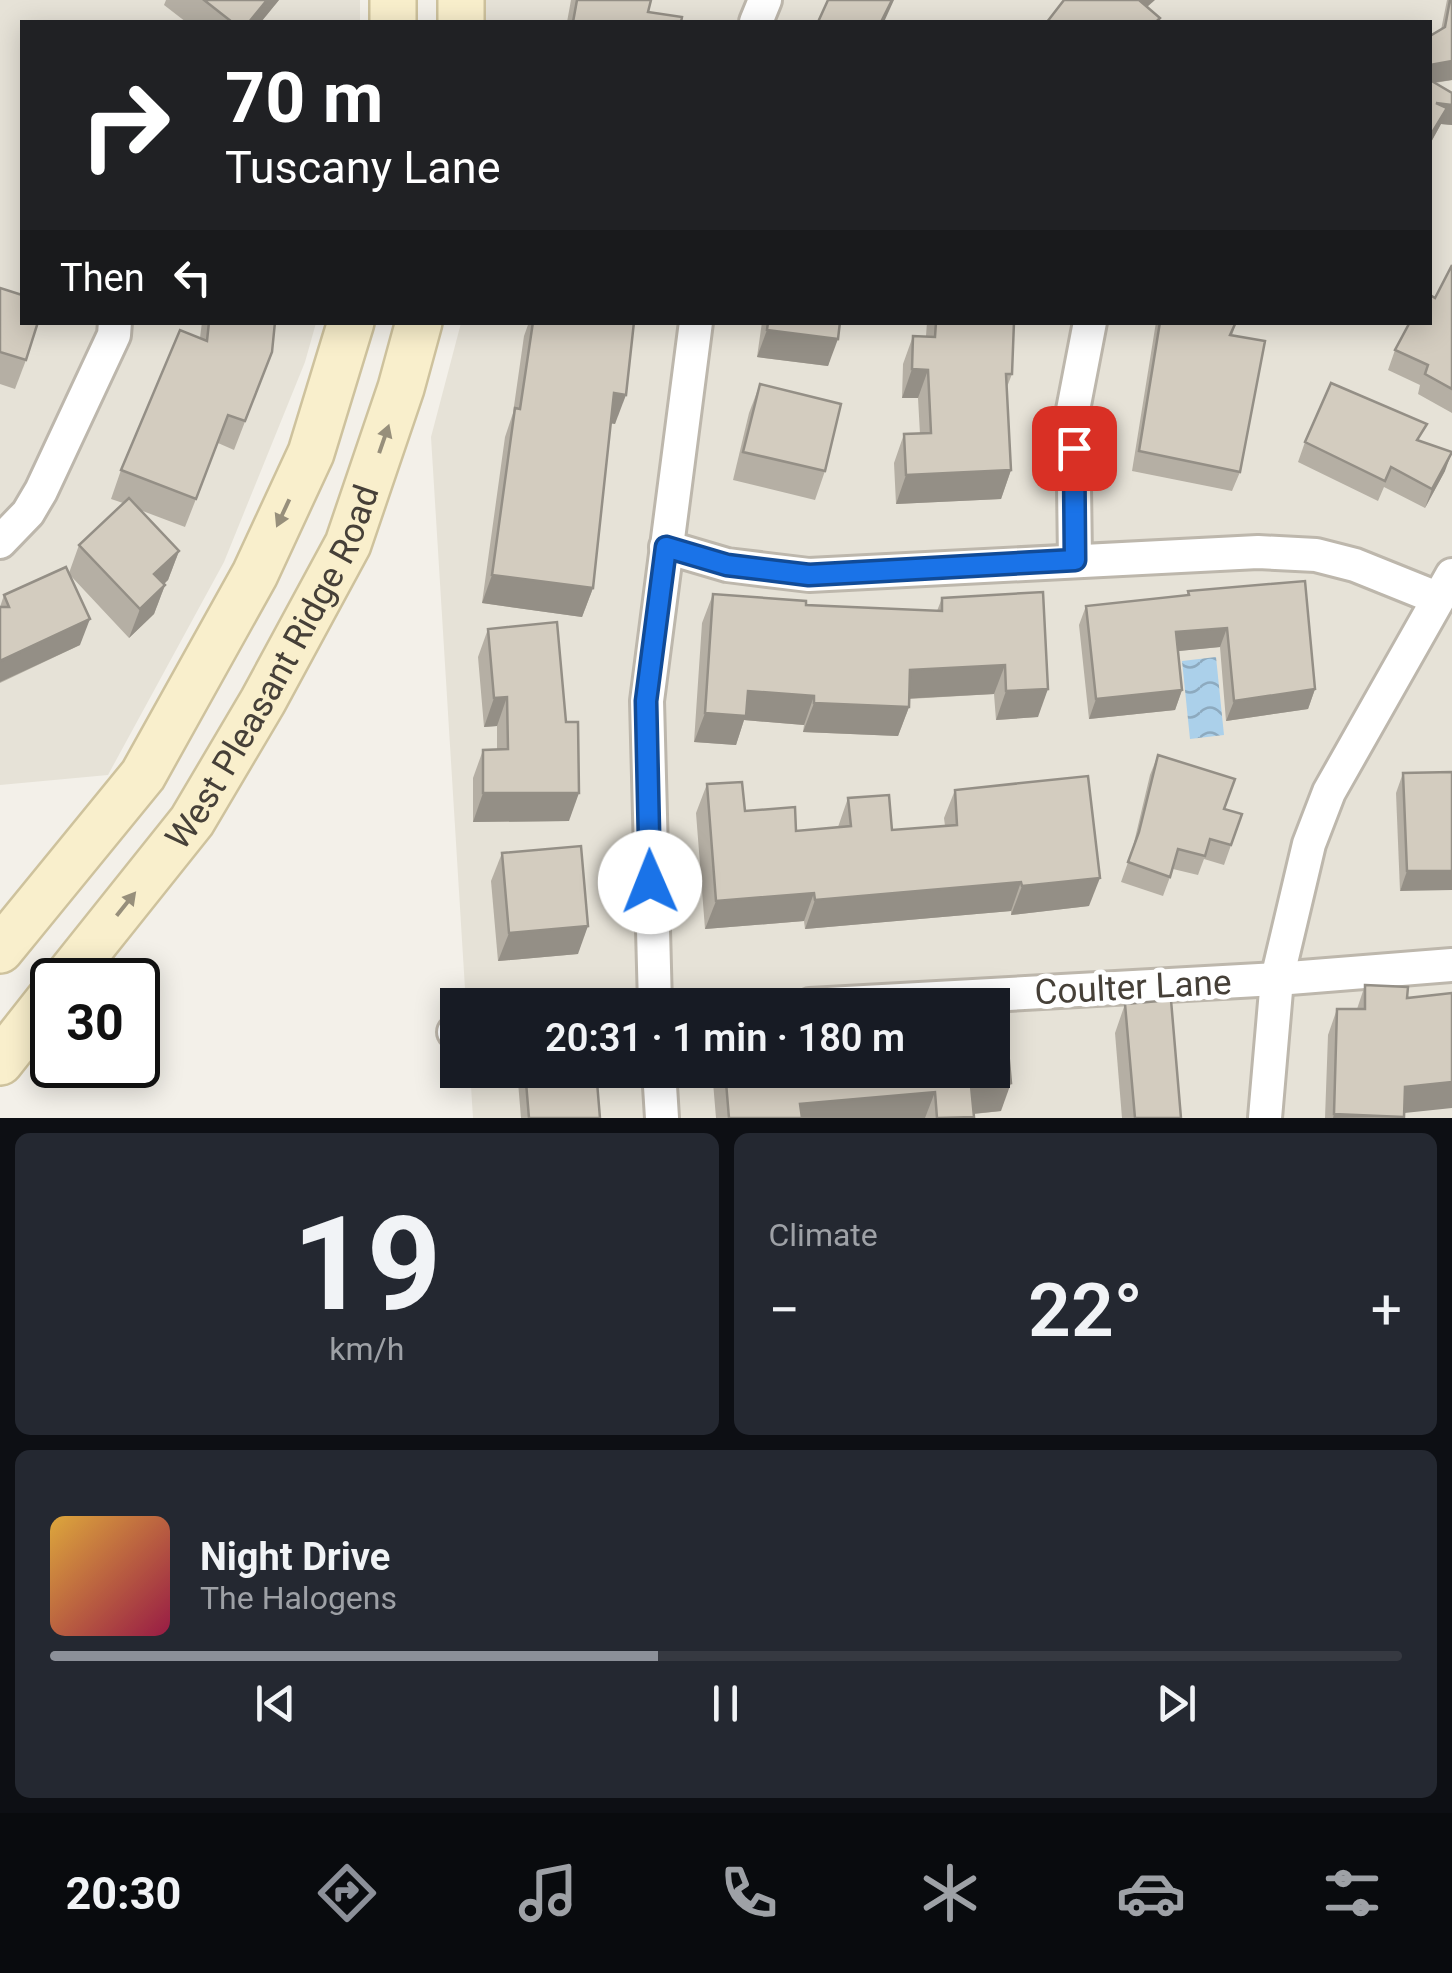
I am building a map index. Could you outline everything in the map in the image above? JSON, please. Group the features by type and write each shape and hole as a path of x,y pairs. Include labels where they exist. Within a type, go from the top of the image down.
{"main road":[{"name":"West Pleasant Ridge Road","path":"0,950 142,774 208,658 254,574 311,453 350,325"},
{"name":"West Pleasant Ridge Road","path":"83,958 192,821 348,544 402,388 417,325"},
{"path":"0,1062 30,1024"}],"street":[{"path":"0,542 28,513 41,491 114,335 114,325"},
{"path":"654,988 646,701 696,325"},
{"path":"1075,560 1073,410 1089,325"},
{"path":"666,547 727,565 809,575 1258,552 1316,554 1444,586 1329,792 1309,844 1277,979 1265,1118"},
{"name":"Coulter Lane","path":"1010,994 1452,965"},
{"path":"660,1088 662,1118"}],"shaded area":[{"path":"0,0 360,0 360,20 20,20 20,325 315,325 305,362 224,562 108,775 0,785"},
{"path":"486,0 1452,0 1452,1118 473,1118 471,1088 1010,1088 1010,988 465,988 431,437 460,325 1432,325 1432,20 485,20"}],"water":[{"path":"1216,657 1224,735 1190,739 1182,661"}],"building":[{"path":"204,0 267,0 251,20 229,20"},
{"path":"577,0 651,0 648,12 682,17 681,20 573,20"},
{"path":"828,0 892,0 882,20 819,20"},
{"path":"1064,0 1139,0 1160,18 1158,20 1049,20"},
{"path":"1452,0 1452,61 1432,65 1432,35 1445,27"},
{"path":"1432,81 1452,93 1452,105 1436,103 1447,108 1432,133"},
{"path":"1452,265 1452,389 1425,374 1428,365 1395,350 1408,325 1432,325 1432,296 1435,298"},
{"path":"0,288 20,294 20,325 37,325 26,360 0,352"},
{"path":"209,325 275,325 272,352 245,421 228,415 196,499 121,470 180,330 207,341"},
{"path":"533,325 634,325 626,395 614,393 593,588 492,575 515,408 520,409"},
{"path":"768,325 840,325 838,339 767,330"},
{"path":"936,325 1014,325 1012,374 1006,374 1011,470 906,475 904,434 931,433 928,370 912,369 913,336 935,337"},
{"path":"1160,325 1235,325 1230,335 1265,341 1240,472 1139,451"},
{"path":"1331,383 1427,424 1417,440 1452,452 1432,489 1391,467 1385,481 1305,442"},
{"path":"760,384 841,404 825,471 743,452"},
{"path":"129,498 179,551 154,574 165,585 140,609 79,545"},
{"path":"66,567 90,619 0,661 0,607 9,607 4,595"},
{"path":"1305,581 1315,689 1234,701 1227,628 1176,632 1182,690 1096,699 1086,606 1189,595 1188,591"},
{"path":"1043,592 1048,689 1006,691 1005,665 910,670 909,707 814,703 814,696 748,691 746,716 705,713 713,594 806,601 806,605 942,611 942,598"},
{"path":"557,622 566,722 578,722 579,793 483,793 483,750 508,749 507,697 494,698 488,629"},
{"path":"1158,755 1235,779 1224,809 1242,814 1231,845 1210,839 1205,856 1178,849 1170,877 1128,862"},
{"path":"1452,772 1452,871 1407,871 1403,773"},
{"path":"1088,776 1100,878 815,900 814,893 716,901 707,784 742,782 745,811 795,807 796,831 851,826 848,798 889,795 892,830 957,825 955,790"},
{"path":"581,846 588,926 509,933 502,853"},
{"path":"1365,985 1408,987 1407,998 1452,993 1452,1082 1405,1087 1404,1117 1334,1114 1337,1009 1365,1009"},
{"path":"1171,1000 1181,1118 1135,1118 1125,1004"},
{"path":"526,1088 598,1088 600,1118 529,1118"},
{"path":"726,1088 971,1088 974,1117 937,1118 935,1092 800,1104 802,1118 729,1118"}],"route":[{"path":"650,882 646,701 666,547 727,565 809,575 1075,560 1074,448"}]}
